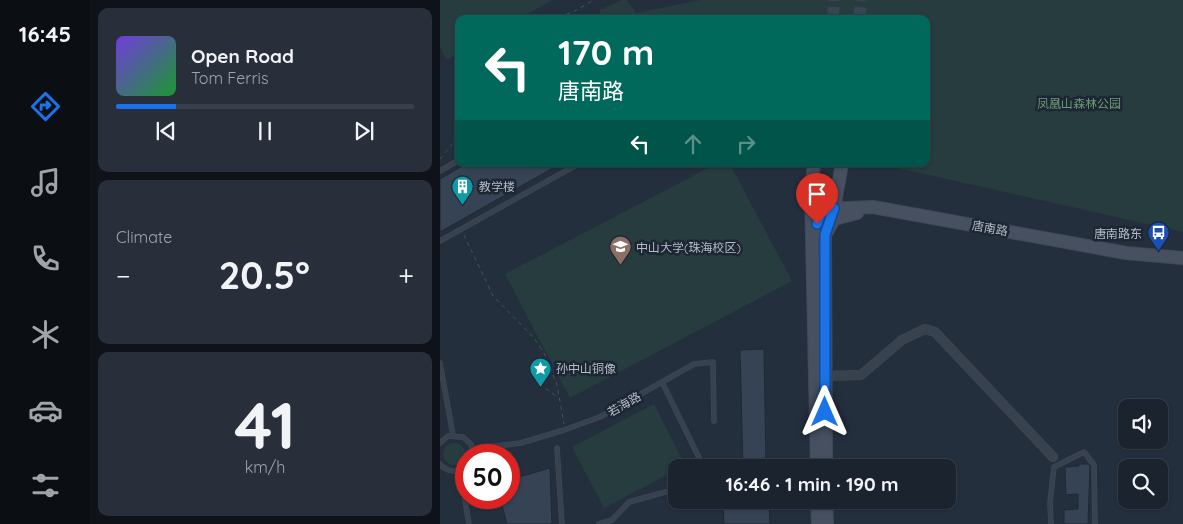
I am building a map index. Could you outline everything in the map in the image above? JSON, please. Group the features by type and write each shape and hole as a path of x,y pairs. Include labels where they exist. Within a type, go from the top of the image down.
{"street":[{"path":"814,167 811,190 819,235 825,376 826,459"},
{"path":"817,459 819,235 834,208 841,167"},
{"name":"唐南路","path":"834,208 873,207 1126,252 1183,258"},
{"name":"唐南路","path":"819,235 834,219 855,213 878,213 1130,261 1183,266"},
{"path":"825,376 862,375 902,340 924,329 935,332 1053,457"},
{"path":"818,509 818,524"},
{"path":"826,509 827,524"}],"lane":[{"path":"440,171 455,162"},
{"path":"440,241 573,167"},
{"name":"若海路","path":"513,444 564,430 600,417 694,364 713,362 714,422"},
{"path":"440,364 453,435"},
{"path":"662,382 700,459"},
{"path":"440,443 448,436 453,435 468,440 470,444"},
{"path":"557,448 562,524"},
{"path":"1051,524 1050,503 1054,467 1084,452 1094,465 1095,524"},
{"path":"440,464 448,470 455,471"},
{"path":"599,524 612,520 629,502 668,491"},
{"path":"466,509 469,524"}],"path":[{"path":"564,15 594,0"},
{"path":"440,159 455,141"},
{"path":"462,230 472,256 493,296 534,338 544,353 557,385 564,430"},
{"path":"539,384 560,398"}],"green space":[{"path":"440,0 552,0 526,15 455,15 455,55 447,60 440,48"},
{"name":"凤凰山森林公园","path":"622,0 627,0 636,13 700,0 1183,0 1183,232 898,168 930,167 930,15 599,15 600,10"},
{"path":"710,167 732,167 792,281 570,398 505,274"},
{"path":"654,404 682,459 668,459 668,474 604,508 572,447"},
{"path":"454,443 458,444 455,444 454,465 444,458 443,454 450,444"}],"building":[{"name":"教学楼","path":"461,167 555,167 440,232 440,179"},
{"path":"764,349 766,459 743,459 740,350"},
{"path":"1079,464 1088,464 1090,466 1088,524 1064,524 1064,510 1078,509 1078,494 1066,495 1065,467 1079,466"},
{"path":"550,468 552,524 507,524 503,509 520,509 520,477"},
{"path":"723,509 769,509 770,524 724,524"}],"tunnel":[{"path":"833,15 834,0"},
{"path":"859,15 861,0"}],"place":[{"name":"教学楼","path":"463,205"},
{"name":"唐南路东","path":"1158,252"},
{"name":"中山大学(珠海校区)","path":"620,266"},
{"name":"孙中山铜像","path":"540,387"}],"route":[{"path":"817,224 820,214 826,208 834,208 825,235 825,412"}]}
